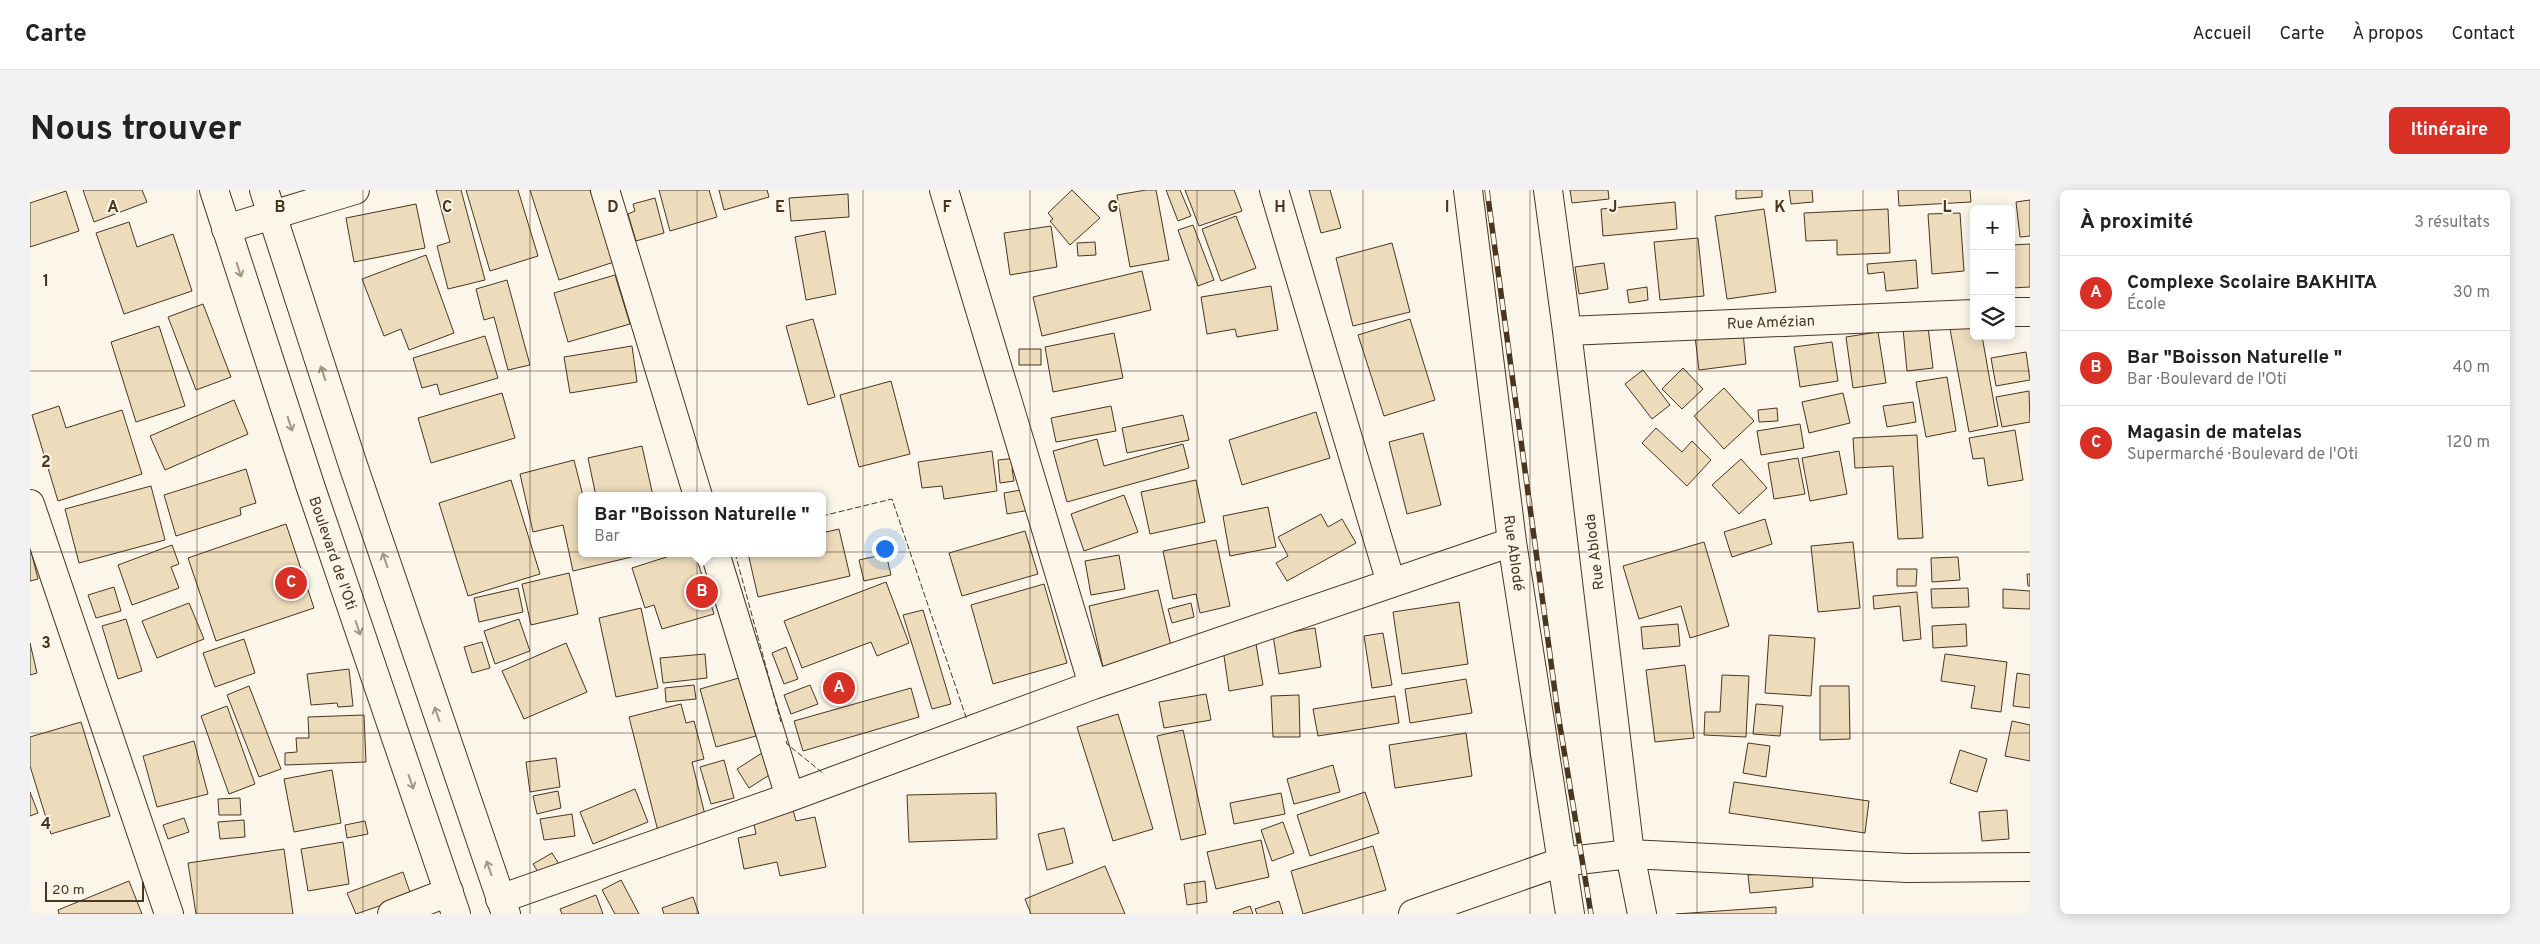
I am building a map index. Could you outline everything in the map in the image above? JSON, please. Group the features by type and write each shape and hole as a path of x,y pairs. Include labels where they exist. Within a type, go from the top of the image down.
{"street":[{"name":"Boulevard de l'Oti","path":"214,190 317,506 452,903"},
{"path":"226,229 268,202 355,190"},
{"path":"605,190 697,492"},
{"path":"944,190 1093,685"},
{"path":"1274,190 1391,583"},
{"name":"Rue Ablodé","path":"1468,190 1512,542 1570,914"},
{"name":"Rue Abloda","path":"1548,190 1567,331 1630,854 1642,914"},
{"path":"268,202 352,465 502,906 1093,685 1512,542"},
{"path":"2015,312 2030,312"},
{"name":"Rue Amézian","path":"1567,331 1970,314"},
{"path":"30,504 169,914"},
{"path":"717,557 790,797"},
{"path":"1413,914 1561,862 1630,854 1907,868 2030,866"},
{"path":"392,914 452,903"}],"building":[{"path":"83,190 142,190 147,202 94,222"},
{"path":"436,190 461,190 485,280 448,289 437,246 450,242"},
{"path":"466,190 518,190 538,256 490,271"},
{"path":"530,190 590,190 614,262 559,280"},
{"path":"659,190 709,190 717,217 670,231"},
{"path":"719,190 767,190 769,197 724,210"},
{"path":"1072,190 1100,218 1070,245 1050,221 1053,219 1048,213"},
{"path":"1156,190 1169,260 1130,267 1117,195"},
{"path":"1166,190 1180,190 1191,216 1178,221"},
{"path":"1185,190 1234,190 1242,211 1199,226"},
{"path":"1309,190 1330,190 1341,228 1321,233"},
{"path":"1570,190 1608,190 1609,199 1572,203"},
{"path":"1736,190 1762,190 1762,197 1736,199"},
{"path":"1789,190 1812,190 1813,202 1791,204"},
{"path":"1898,190 1970,190 1971,202 1899,206"},
{"path":"66,191 79,231 30,247 30,203"},
{"path":"848,194 849,217 791,221 789,198"},
{"path":"655,198 664,233 636,241 628,214 635,211 633,204"},
{"path":"2030,200 2030,236 2020,237 2016,202"},
{"path":"1675,202 1677,229 1603,236 1601,209"},
{"path":"416,204 425,248 354,262 346,218"},
{"path":"1764,209 1776,292 1727,299 1715,216"},
{"path":"1888,209 1890,253 1837,255 1837,240 1806,241 1804,213"},
{"path":"1960,213 1964,271 1932,274 1928,214"},
{"path":"1236,216 1256,268 1221,281 1202,229"},
{"path":"129,222 137,247 173,234 192,291 124,314 96,233"},
{"path":"1193,225 1214,280 1198,286 1178,230"},
{"path":"1051,226 1057,267 1010,275 1004,233"},
{"path":"825,231 836,294 806,300 795,237"},
{"path":"1698,238 1704,296 1660,300 1654,242"},
{"path":"1095,242 1096,255 1078,256 1077,243"},
{"path":"1392,243 1410,312 1353,326 1336,258"},
{"path":"2030,244 2030,287 2015,288 2015,245"},
{"path":"426,255 454,333 409,350 401,329 384,336 362,279"},
{"path":"1916,260 1918,288 1886,291 1884,272 1868,274 1867,264"},
{"path":"1604,263 1608,289 1579,294 1575,267"},
{"path":"1142,271 1151,310 1042,336 1033,297"},
{"path":"615,275 630,324 568,342 554,293"},
{"path":"507,280 530,365 508,370 494,317 484,320 476,289"},
{"path":"1271,286 1278,330 1237,337 1235,329 1207,334 1201,297"},
{"path":"1647,287 1648,300 1629,303 1627,290"},
{"path":"203,304 231,377 196,390 168,317"},
{"path":"813,319 835,397 808,405 786,326"},
{"path":"1410,319 1435,400 1384,416 1358,335"},
{"path":"1970,325 1970,340 1983,340 1998,426 1969,432 1950,329"},
{"path":"159,326 185,406 136,422 111,342"},
{"path":"1928,327 1933,368 1907,371 1903,329"},
{"path":"1743,332 1746,364 1699,370 1695,336"},
{"path":"1878,332 1886,383 1853,388 1846,337"},
{"path":"1114,333 1123,378 1053,392 1045,347"},
{"path":"485,336 498,378 440,395 437,384 422,388 413,358"},
{"path":"1832,342 1838,381 1800,387 1794,347"},
{"path":"632,346 637,382 570,393 564,357"},
{"path":"1019,349 1041,349 1041,365 1019,365"},
{"path":"2026,352 2030,380 1996,386 1991,358"},
{"path":"1683,368 1703,389 1682,409 1662,389"},
{"path":"1643,370 1670,405 1652,419 1625,384"},
{"path":"1947,377 1956,431 1926,437 1916,382"},
{"path":"891,381 910,454 859,467 840,395"},
{"path":"1724,388 1754,421 1724,449 1694,416"},
{"path":"2029,391 2030,422 2002,427 1996,397"},
{"path":"502,393 515,438 431,463 418,418"},
{"path":"1843,393 1850,423 1809,433 1802,402"},
{"path":"234,400 248,434 165,470 150,436"},
{"path":"1913,402 1916,422 1887,427 1883,406"},
{"path":"59,406 66,428 122,410 142,474 58,501 32,415"},
{"path":"1111,406 1116,431 1056,442 1051,418"},
{"path":"1777,408 1778,421 1759,422 1758,410"},
{"path":"1316,412 1330,458 1242,485 1229,440"},
{"path":"1183,415 1189,440 1127,453 1122,428"},
{"path":"1800,424 1804,448 1761,455 1757,431"},
{"path":"1656,428 1682,452 1692,441 1711,460 1687,486 1642,443"},
{"path":"2015,430 2023,480 1988,486 1984,458 1973,459 1969,438"},
{"path":"1423,433 1441,505 1407,514 1389,442"},
{"path":"1917,435 1923,538 1898,539 1893,466 1855,468 1853,438"},
{"path":"1097,439 1104,466 1183,444 1189,468 1067,502 1053,451"},
{"path":"642,446 652,492 595,492 588,458"},
{"path":"992,451 997,491 944,499 942,486 922,488 918,462"},
{"path":"1839,451 1847,494 1810,501 1802,458"},
{"path":"1017,458 1019,468 1012,469 1014,481 1000,483 998,460"},
{"path":"1798,458 1805,494 1774,499 1768,463"},
{"path":"1741,459 1767,488 1739,514 1712,485"},
{"path":"574,460 582,492 578,492 578,557 631,557 573,571 563,525 533,532 520,474"},
{"path":"246,469 256,503 240,508 241,515 176,536 164,495"},
{"path":"511,480 540,574 468,596 439,503"},
{"path":"1196,480 1205,522 1150,534 1141,492"},
{"path":"151,486 165,540 79,563 65,509"},
{"path":"1026,489 1030,510 1007,514 1004,493"},
{"path":"1124,495 1138,532 1084,551 1071,514"},
{"path":"1268,507 1276,547 1230,556 1223,516"},
{"path":"1321,514 1328,527 1342,519 1356,543 1287,581 1276,563 1288,556 1278,537"},
{"path":"1765,519 1772,544 1732,557 1724,532"},
{"path":"286,524 314,608 216,641 188,558"},
{"path":"839,529 850,576 758,597 749,557 826,557 826,532"},
{"path":"1025,531 1038,574 962,596 949,553"},
{"path":"1216,540 1230,606 1200,613 1196,594 1173,599 1163,551"},
{"path":"1704,542 1729,626 1690,638 1681,606 1639,619 1623,566"},
{"path":"1853,542 1860,608 1818,612 1811,546"},
{"path":"172,545 179,564 171,567 179,588 132,605 118,565"},
{"path":"30,547 38,579 30,581"},
{"path":"886,554 891,575 864,581 859,560"},
{"path":"1119,555 1125,589 1091,595 1085,561"},
{"path":"666,557 696,557 714,614 662,629 654,605 645,608 632,568"},
{"path":"1958,557 1960,580 1932,582 1931,558"},
{"path":"1897,569 1917,569 1916,586 1897,586"},
{"path":"569,573 578,614 531,625 522,584"},
{"path":"2027,574 2030,574 2030,586 2028,586"},
{"path":"886,582 909,643 877,656 871,642 802,668 784,621"},
{"path":"1044,584 1067,663 993,684 971,605"},
{"path":"114,587 121,611 96,618 88,595"},
{"path":"518,588 523,612 479,622 474,598"},
{"path":"1968,588 1969,607 1932,608 1931,589"},
{"path":"2003,589 2030,591 2030,609 2003,608"},
{"path":"1158,590 1172,650 1103,667 1089,606"},
{"path":"1917,592 1921,639 1903,641 1900,606 1874,609 1873,596"},
{"path":"1459,602 1468,664 1402,674 1393,612"},
{"path":"189,603 204,639 157,658 142,621"},
{"path":"1191,603 1194,617 1172,623 1168,609"},
{"path":"641,608 658,688 616,697 599,618"},
{"path":"923,610 951,704 932,709 903,615"},
{"path":"126,619 142,671 118,679 102,626"},
{"path":"519,619 530,651 495,664 484,631"},
{"path":"1678,624 1680,646 1643,649 1641,627"},
{"path":"1966,624 1967,646 1933,648 1932,626"},
{"path":"1315,628 1321,667 1279,674 1273,635"},
{"path":"1383,633 1392,685 1372,688 1364,636"},
{"path":"1769,635 1815,638 1811,696 1765,693"},
{"path":"244,639 255,673 215,687 203,653"},
{"path":"482,642 490,668 472,673 464,647"},
{"path":"30,643 37,673 30,675"},
{"path":"566,643 587,692 524,719 502,671"},
{"path":"1256,644 1263,685 1229,691 1223,649"},
{"path":"786,647 798,679 784,684 772,653"},
{"path":"705,654 707,678 663,683 660,658"},
{"path":"1945,654 2007,662 2001,712 1971,708 1975,686 1941,681"},
{"path":"1685,665 1694,738 1655,742 1646,670"},
{"path":"349,669 353,706 338,707 337,703 311,705 307,674"},
{"path":"2017,673 2030,675 2030,708 2013,706"},
{"path":"1722,675 1749,676 1746,737 1704,735 1705,712 1720,712"},
{"path":"739,678 756,736 716,747 700,689"},
{"path":"1466,679 1472,713 1410,723 1405,689"},
{"path":"694,685 696,699 666,702 665,688"},
{"path":"810,685 818,704 791,714 784,695"},
{"path":"249,686 281,769 259,777 227,695"},
{"path":"1820,686 1849,686 1850,739 1820,740"},
{"path":"911,688 919,717 803,751 794,721"},
{"path":"1206,694 1211,720 1164,728 1159,702"},
{"path":"1299,695 1300,737 1273,737 1271,696"},
{"path":"1395,696 1399,723 1318,736 1313,709"},
{"path":"681,704 686,723 694,721 704,759 692,762 706,819 658,831 629,717"},
{"path":"1756,704 1783,706 1780,736 1753,734"},
{"path":"227,706 255,784 229,794 201,716"},
{"path":"1118,714 1153,829 1113,841 1077,727"},
{"path":"364,715 366,762 285,765 285,753 297,752 296,738 309,738 308,717"},
{"path":"2012,721 2030,725 2030,761 2005,756"},
{"path":"81,722 110,816 51,834 30,766 30,737"},
{"path":"1183,730 1206,834 1181,840 1157,736"},
{"path":"1466,733 1472,776 1395,788 1389,745"},
{"path":"194,741 208,794 157,807 143,756"},
{"path":"1748,743 1770,746 1766,777 1743,773"},
{"path":"1960,750 1987,759 1977,792 1950,783"},
{"path":"765,751 777,770 749,788 737,769"},
{"path":"556,758 560,787 530,792 526,762"},
{"path":"724,760 734,798 711,804 700,767"},
{"path":"1333,765 1340,792 1294,804 1287,779"},
{"path":"332,770 341,823 294,832 284,779"},
{"path":"1734,782 1869,801 1865,833 1729,813"},
{"path":"635,789 648,822 593,844 580,812"},
{"path":"558,791 561,808 537,814 533,796"},
{"path":"30,792 38,813 30,816"},
{"path":"1365,792 1379,833 1310,856 1297,815"},
{"path":"996,793 997,839 909,842 907,795"},
{"path":"1281,793 1285,814 1234,824 1230,803"},
{"path":"240,798 241,815 219,815 218,799"},
{"path":"793,810 796,821 815,817 826,867 780,876 777,862 744,869 738,838 756,834 753,819"},
{"path":"2007,810 2009,839 1982,841 1979,812"},
{"path":"572,814 575,836 544,840 540,819"},
{"path":"184,818 189,832 168,839 163,825"},
{"path":"244,820 245,837 220,839 218,822"},
{"path":"365,821 368,834 347,838 345,825"},
{"path":"1283,822 1294,853 1272,861 1261,830"},
{"path":"1064,828 1073,863 1047,870 1038,834"},
{"path":"1261,840 1269,877 1216,889 1207,852"},
{"path":"343,842 349,884 308,891 301,849"},
{"path":"1373,846 1386,890 1303,914 1291,871"},
{"path":"284,849 293,914 196,914 188,863"},
{"path":"552,853 561,867 542,878 533,864"},
{"path":"1105,866 1125,914 1031,914 1025,899"},
{"path":"1812,870 1813,887 1750,893 1748,875"},
{"path":"403,872 411,895 356,914 347,893"},
{"path":"621,880 639,914 615,914 602,890"},
{"path":"129,881 142,914 59,914 58,910"},
{"path":"1205,881 1207,902 1187,905 1184,884"},
{"path":"596,895 603,914 562,914 560,909"},
{"path":"693,897 699,914 664,914 662,908"},
{"path":"1279,901 1283,914 1257,914 1255,909"},
{"path":"1250,906 1253,914 1234,914 1233,912"},
{"path":"1776,907 1776,914 1676,914"}],"railway":[{"path":"1487,190 1558,714 1591,914"}],"fence":[{"path":"826,515 892,499 967,720"},
{"path":"736,557 781,722"},
{"path":"786,741 787,744 824,774"}],"place":[{"name":"Magasin de matelas","path":"291,583"},
{"name":"Bar \"Boisson Naturelle \"","path":"702,592"},
{"name":"Complexe Scolaire BAKHITA","path":"839,688"}]}
